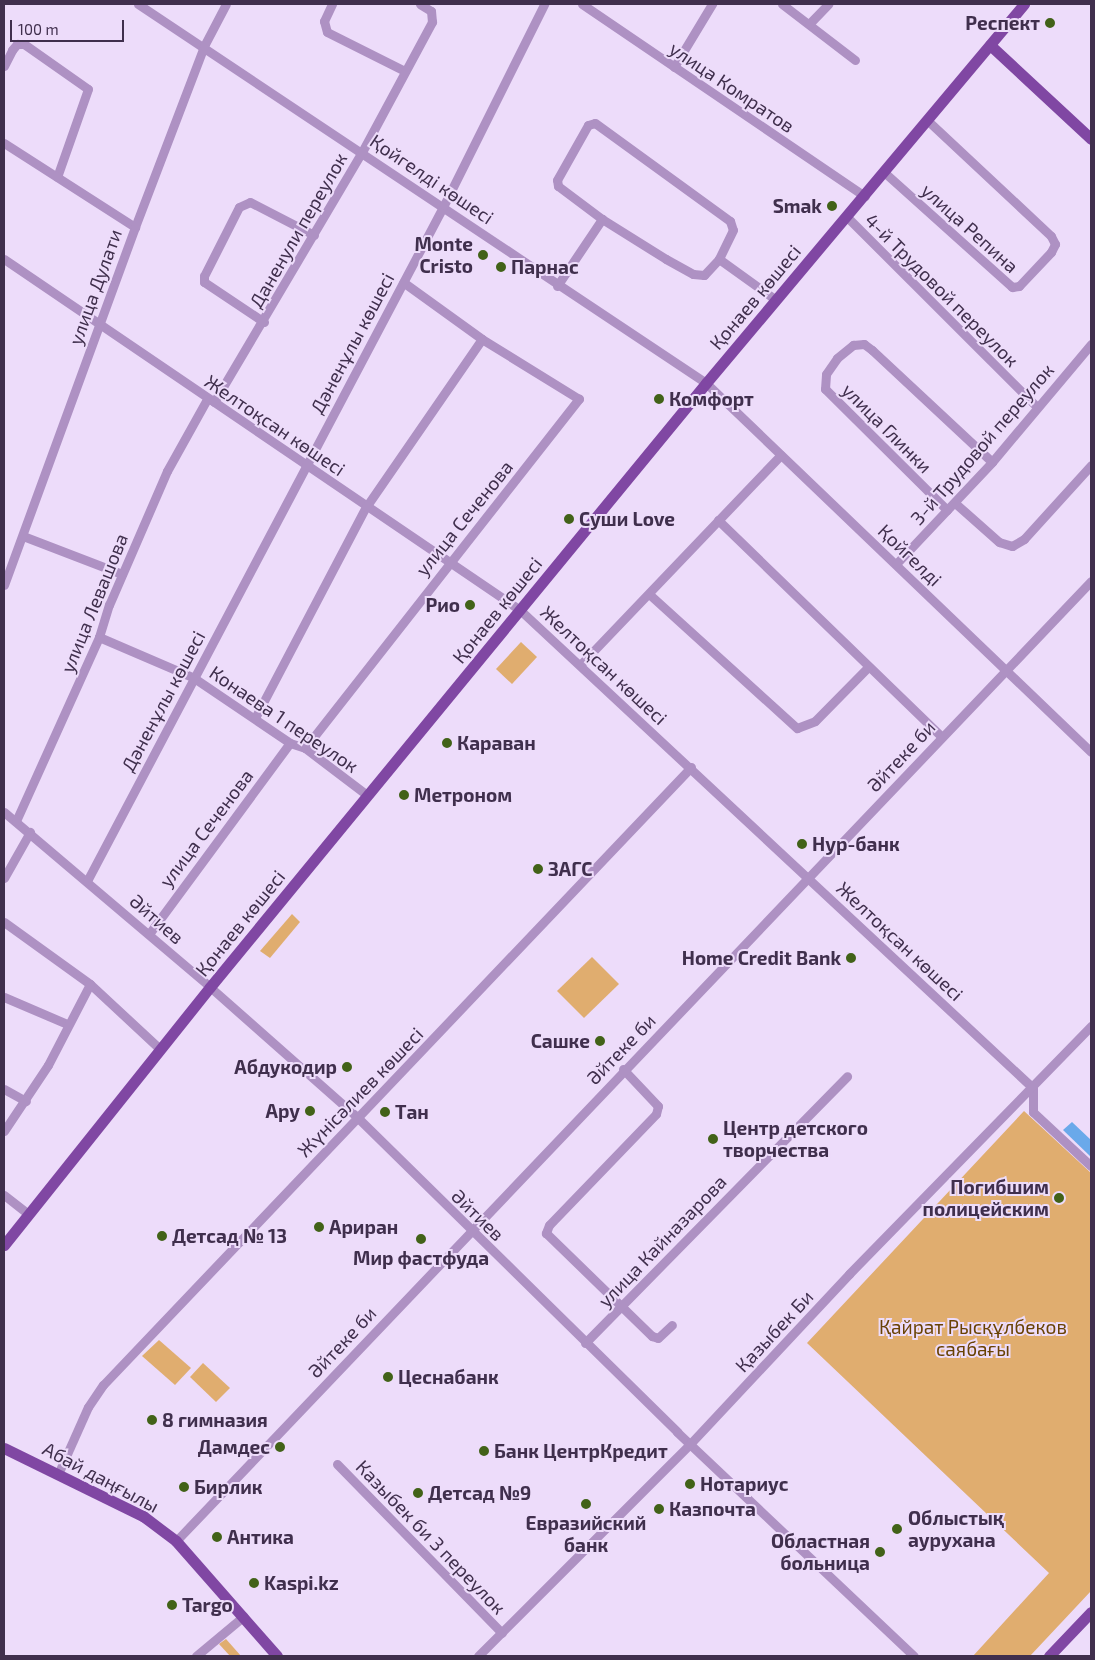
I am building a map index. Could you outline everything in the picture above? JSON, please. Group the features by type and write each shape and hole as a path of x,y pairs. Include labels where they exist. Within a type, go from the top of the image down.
{"main road":[{"name":"Қонаев көшесі","path":"4,1245 210,987 367,795 706,383 928,121 1024,4"},
{"path":"990,45 1091,139"},
{"name":"Абай даңғылы","path":"4,1448 59,1472 143,1516 176,1541 244,1616 277,1656"},
{"path":"1049,1656 1091,1612"}],"street":[{"name":"Қойгелді көшесі","path":"138,4 444,205 557,286 706,383"},
{"name":"улица Дулати","path":"4,585 99,323 204,46 226,4"},
{"path":"332,4 324,21 327,32 405,70"},
{"name":"Даненули переулок","path":"211,401 264,322 362,152 432,22 431,11 420,4"},
{"name":"Дәненұлы көшесі","path":"87,881 444,205 544,4"},
{"name":"улица Комратов","path":"582,4 865,196"},
{"path":"674,67 712,4"},
{"path":"782,4 855,60"},
{"path":"809,24 828,4"},
{"path":"4,66 17,44 24,44 88,89 57,177"},
{"name":"улица Репина","path":"884,173 1012,287 1019,286 1051,252 1055,244 1051,236 928,121"},
{"path":"592,123 609,131 730,221 733,230 719,259 704,275 698,276 602,219 557,184 592,123"},
{"path":"4,143 135,227"},
{"path":"264,322 204,282 239,207 250,202 314,235"},
{"name":"4-й Трудовой переулок","path":"846,216 1037,407"},
{"path":"557,286 602,219"},
{"name":"Желтоқсан көшесі","path":"4,259 305,466 520,610 581,664 1033,1088"},
{"path":"719,259 776,300"},
{"name":"улица Сеченова","path":"305,748 448,562 579,399 482,339 403,282"},
{"path":"254,718 366,507 482,339"},
{"name":"улица Глинки","path":"947,510 826,388 826,374 837,358 853,345 864,344 992,462"},
{"name":"3-й Трудовой переулок","path":"896,564 992,462 1091,344"},
{"name":"Қойгелді","path":"706,383 1091,752"},
{"name":"улица Левашова","path":"16,821 100,636 122,574 167,471 211,401"},
{"path":"581,664 782,455"},
{"path":"955,503 999,542 1012,546 1024,539 1091,465"},
{"path":"718,520 868,668 941,736"},
{"path":"23,536 122,574"},
{"name":"Әйтеке би","path":"176,1541 623,1069 810,878 941,736 1091,581"},
{"path":"649,594 797,728 815,722 868,668"},
{"name":"Конаева 1 переулок","path":"100,636 194,678 290,743 305,748 367,795"},
{"name":"улица Сеченова","path":"149,934 290,743"},
{"name":"Жүнісәлиев көшесі","path":"59,1472 88,1407 103,1385 690,767"},
{"name":"Әйтиев","path":"4,812 149,934 358,1118 585,1343 914,1656"},
{"path":"4,878 30,832"},
{"path":"4,922 90,984 160,1049"},
{"path":"4,1130 26,1101 58,1048 67,1024 90,984"},
{"path":"4,997 67,1024"},
{"name":"Қазыбек Би","path":"478,1656 690,1444 849,1274 1033,1088 1091,1026"},
{"path":"623,1069 658,1106 656,1114 549,1225 546,1233 658,1338 672,1325"},
{"name":"улица Кайназарова","path":"585,1343 847,1076"},
{"path":"1033,1088 1033,1112 1091,1166"},
{"path":"4,1090 26,1101"},
{"path":"4,1195 28,1214"},
{"name":"Казыбек би 3 переулок","path":"337,1464 502,1633"},
{"path":"196,1656 244,1616"}],"green space":[{"path":"521,642 537,657 512,684 496,669"},
{"path":"292,914 300,922 270,958 260,951"},
{"path":"592,957 619,984 584,1018 557,991"},
{"name":"Қайрат Рысқұлбеков саябағы","path":"1024,1111 1091,1173 1091,1591 1030,1656 973,1656 1049,1573 807,1343"},
{"path":"159,1340 191,1368 175,1385 142,1356"},
{"path":"203,1363 230,1388 216,1402 190,1377"},
{"path":"226,1639 241,1656 230,1656 219,1644"}],"water":[{"path":"1072,1122 1091,1140 1091,1157 1063,1130"}],"place":[{"name":"Респект","path":"1050,23"},
{"name":"Smak","path":"832,206"},
{"name":"Monte Cristo","path":"483,255"},
{"name":"Парнас","path":"501,267"},
{"name":"Комфорт","path":"659,399"},
{"name":"Суши Love","path":"569,519"},
{"name":"Рио","path":"470,605"},
{"name":"Караван","path":"447,743"},
{"name":"Метроном","path":"404,795"},
{"name":"Нур-банк","path":"802,844"},
{"name":"ЗАГС","path":"538,869"},
{"name":"Home Credit Bank","path":"851,958"},
{"name":"Сашке","path":"600,1041"},
{"name":"Абдукодир","path":"347,1067"},
{"name":"Ару","path":"310,1111"},
{"name":"Тан","path":"385,1112"},
{"name":"Центр детского творчества","path":"713,1139"},
{"name":"Погибшим полицейским","path":"1059,1198"},
{"name":"Ариран","path":"319,1227"},
{"name":"Детсад № 13","path":"162,1236"},
{"name":"Мир фастфуда","path":"421,1239"},
{"name":"Цеснабанк","path":"388,1377"},
{"name":"8 гимназия","path":"152,1420"},
{"name":"Дамдес","path":"280,1447"},
{"name":"Банк ЦентрКредит","path":"484,1451"},
{"name":"Нотариус","path":"690,1484"},
{"name":"Бирлик","path":"184,1487"},
{"name":"Детсад №9","path":"418,1493"},
{"name":"Евразийский банк","path":"586,1504"},
{"name":"Казпочта","path":"659,1509"},
{"name":"Облыстық аурухана","path":"897,1529"},
{"name":"Антика","path":"217,1537"},
{"name":"Областная больница","path":"880,1552"},
{"name":"Kaspi.kz","path":"254,1583"},
{"name":"Targo","path":"172,1605"}]}
